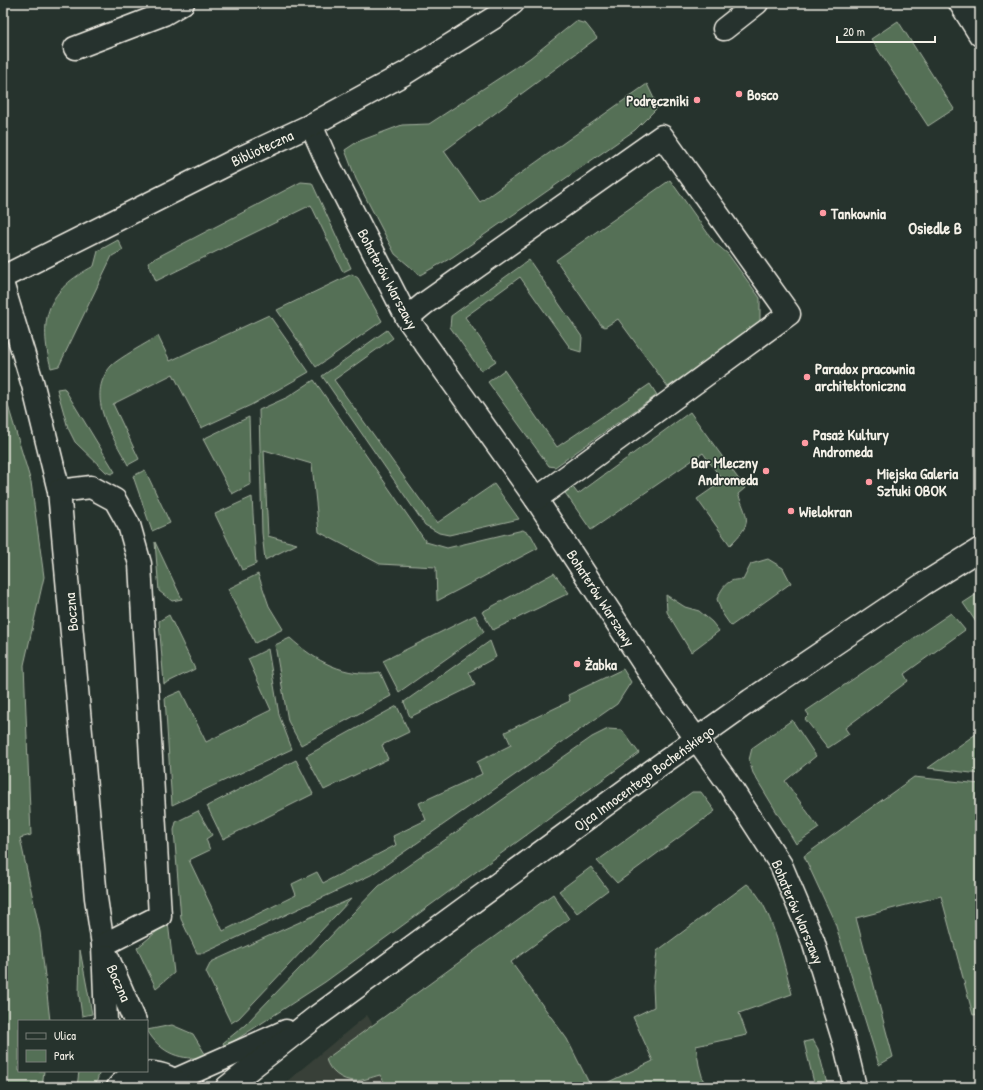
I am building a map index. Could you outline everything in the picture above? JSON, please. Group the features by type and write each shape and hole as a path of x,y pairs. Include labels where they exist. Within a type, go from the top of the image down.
{"street":[{"path":"75,48 164,14 183,3"},
{"name":"Biblioteczna","path":"3,277 229,164 312,125 404,74 495,17 513,3"},
{"path":"724,29 757,3"},
{"path":"960,3 980,35"},
{"name":"Bohaterów Warszawy","path":"312,125 327,161 407,318 536,499 657,684 728,783 781,865 813,941 845,1045 855,1087"},
{"path":"407,318 431,299 662,136 672,148 789,314 536,499"},
{"name":"Boczna","path":"3,286 32,385 59,490 96,898 103,946 106,1020"},
{"path":"59,490 92,487 115,500 129,525 140,564 160,916 103,946"},
{"name":"Ojca Innocentego Bocheńskiego","path":"227,1087 316,1017 696,740 915,590 980,549"},
{"name":"Boczna","path":"103,946 135,1020"},
{"name":"Ojca Innocentego Bocheńskiego","path":"179,1084 316,1017"},
{"path":"149,1067 179,1084"},
{"path":"113,1072 113,1087"},
{"path":"118,1087 140,1072"}],"shaded area":[{"path":"367,1015 409,1087 280,1087"}],"green space":[{"path":"576,21 586,24 597,38 444,151 480,202 647,84 658,107 635,130 451,258 420,275 395,254 356,179 345,150 357,142 402,125 429,124 530,58"},
{"path":"898,21 954,109 928,126 871,39"},
{"path":"670,180 714,242 728,254 760,298 760,323 668,387 618,319 605,327 601,325 556,260"},
{"path":"301,182 312,183 351,268 343,272 311,205 156,281 148,262"},
{"path":"118,240 123,250 112,256 59,366 51,368 47,350 46,334 46,320 50,307 56,296 66,285 78,275 94,266 98,251"},
{"path":"529,260 582,337 581,352 571,349 520,277 465,317 496,361 481,371 450,327 451,316"},
{"path":"352,274 358,278 382,321 316,367 277,310"},
{"path":"269,315 309,372 251,405 201,428 173,374 113,404 139,459 128,465 109,429 101,403 100,390 103,378 111,366 126,355 158,336 170,361"},
{"path":"387,330 393,338 334,380 437,523 494,484 519,519 449,535 439,533 425,525 322,376"},
{"path":"504,370 557,447 650,384 657,395 555,467 549,466 488,382"},
{"path":"314,380 426,542 447,548 523,530 531,535 538,548 437,601 436,567 380,564 319,532 312,464 264,450 268,536 297,544 265,560 262,533 259,410 288,397"},
{"path":"64,388 115,472 111,474 106,472 75,442 68,428 57,389"},
{"path":"3,389 31,482 44,577 24,665 31,835 20,838 40,932 50,1020 18,1020 18,1072 44,1072 42,1087 3,1087"},
{"path":"690,412 745,488 738,494 746,516 746,521 742,532 737,538 730,545 697,499 723,481 703,453 591,530 561,487 568,481 578,494"},
{"path":"249,417 251,484 232,494 203,439"},
{"path":"145,470 170,523 152,531 133,476"},
{"path":"252,497 256,564 242,570 215,514"},
{"path":"155,542 182,599 172,601 159,591"},
{"path":"768,559 783,568 791,583 731,626 722,613 717,599 721,590 733,580 743,580 751,564"},
{"path":"554,573 569,593 493,630 482,612"},
{"path":"258,574 269,606 283,629 255,643 228,589"},
{"path":"980,592 980,619 976,622 963,603"},
{"path":"666,595 685,607 699,611 712,622 719,631 691,652 667,612"},
{"path":"951,613 965,630 904,674 908,681 845,728 849,734 828,748 805,719 809,715 806,711"},
{"path":"169,615 195,669 164,684 159,621"},
{"path":"475,615 484,632 399,692 383,661"},
{"path":"290,638 310,654 332,666 355,672 380,672 391,696 301,745 288,721 275,645"},
{"path":"490,641 496,657 469,672 475,685 410,717 404,702"},
{"path":"268,649 279,715 292,749 172,805 165,698 181,691 206,742 271,710 248,659"},
{"path":"623,669 631,682 617,704 371,875 204,953 197,953 181,919 174,830 176,822 198,811 212,835 206,839 210,850 189,860 223,931 296,895 292,884 317,872 323,883 396,845 393,836 426,820 419,803 482,774 477,762 511,745 505,732 570,701 568,695"},
{"path":"397,706 409,732 382,745 388,759 324,790 306,756"},
{"path":"792,720 816,756 785,781 819,828 796,844 753,773 749,760 752,748"},
{"path":"608,729 622,730 639,753 325,982 225,1047 223,1043 245,1025 379,886 592,737"},
{"path":"980,731 980,774 928,768"},
{"path":"296,760 313,794 223,839 207,806"},
{"path":"914,777 980,784 980,1014 973,1015 941,896 856,918 893,1057 879,1065 835,923 804,856"},
{"path":"692,792 701,792 715,811 617,883 597,861"},
{"path":"591,867 608,890 577,913 559,891"},
{"path":"747,884 755,892 763,904 770,919 781,951 792,994 739,1013 747,1035 696,1046 705,1087 598,1087 653,1061 633,1017 654,1007 653,986 657,951"},
{"path":"553,894 569,919 511,962 567,1039 591,1087 387,1087 380,1075 350,1081 341,1077 330,1068 326,1059"},
{"path":"351,899 239,1018 231,1023 206,972 211,962"},
{"path":"168,922 174,973 156,988 137,948"},
{"path":"80,950 92,1014 82,1016 79,994"},
{"path":"172,1025 193,1034 207,1057 189,1058 172,1054 159,1045 148,1030"},
{"path":"813,1040 818,1049 827,1084 815,1087 804,1042"},
{"path":"79,1072 100,1072 95,1087 77,1087"}],"place":[{"name":"Bosco","path":"739,94"},
{"name":"Podręczniki","path":"697,100"},
{"name":"Tankownia","path":"823,213"},
{"name":"Paradox pracownia architektoniczna","path":"807,377"},
{"name":"Pasaż Kultury Andromeda","path":"805,443"},
{"name":"Bar Mleczny Andromeda","path":"766,471"},
{"name":"Miejska Galeria Sztuki OBOK","path":"869,482"},
{"name":"Wielokran","path":"791,511"},
{"name":"Żabka","path":"577,664"}],"district":[{"name":"Osiedle B","path":"935,228"}]}
